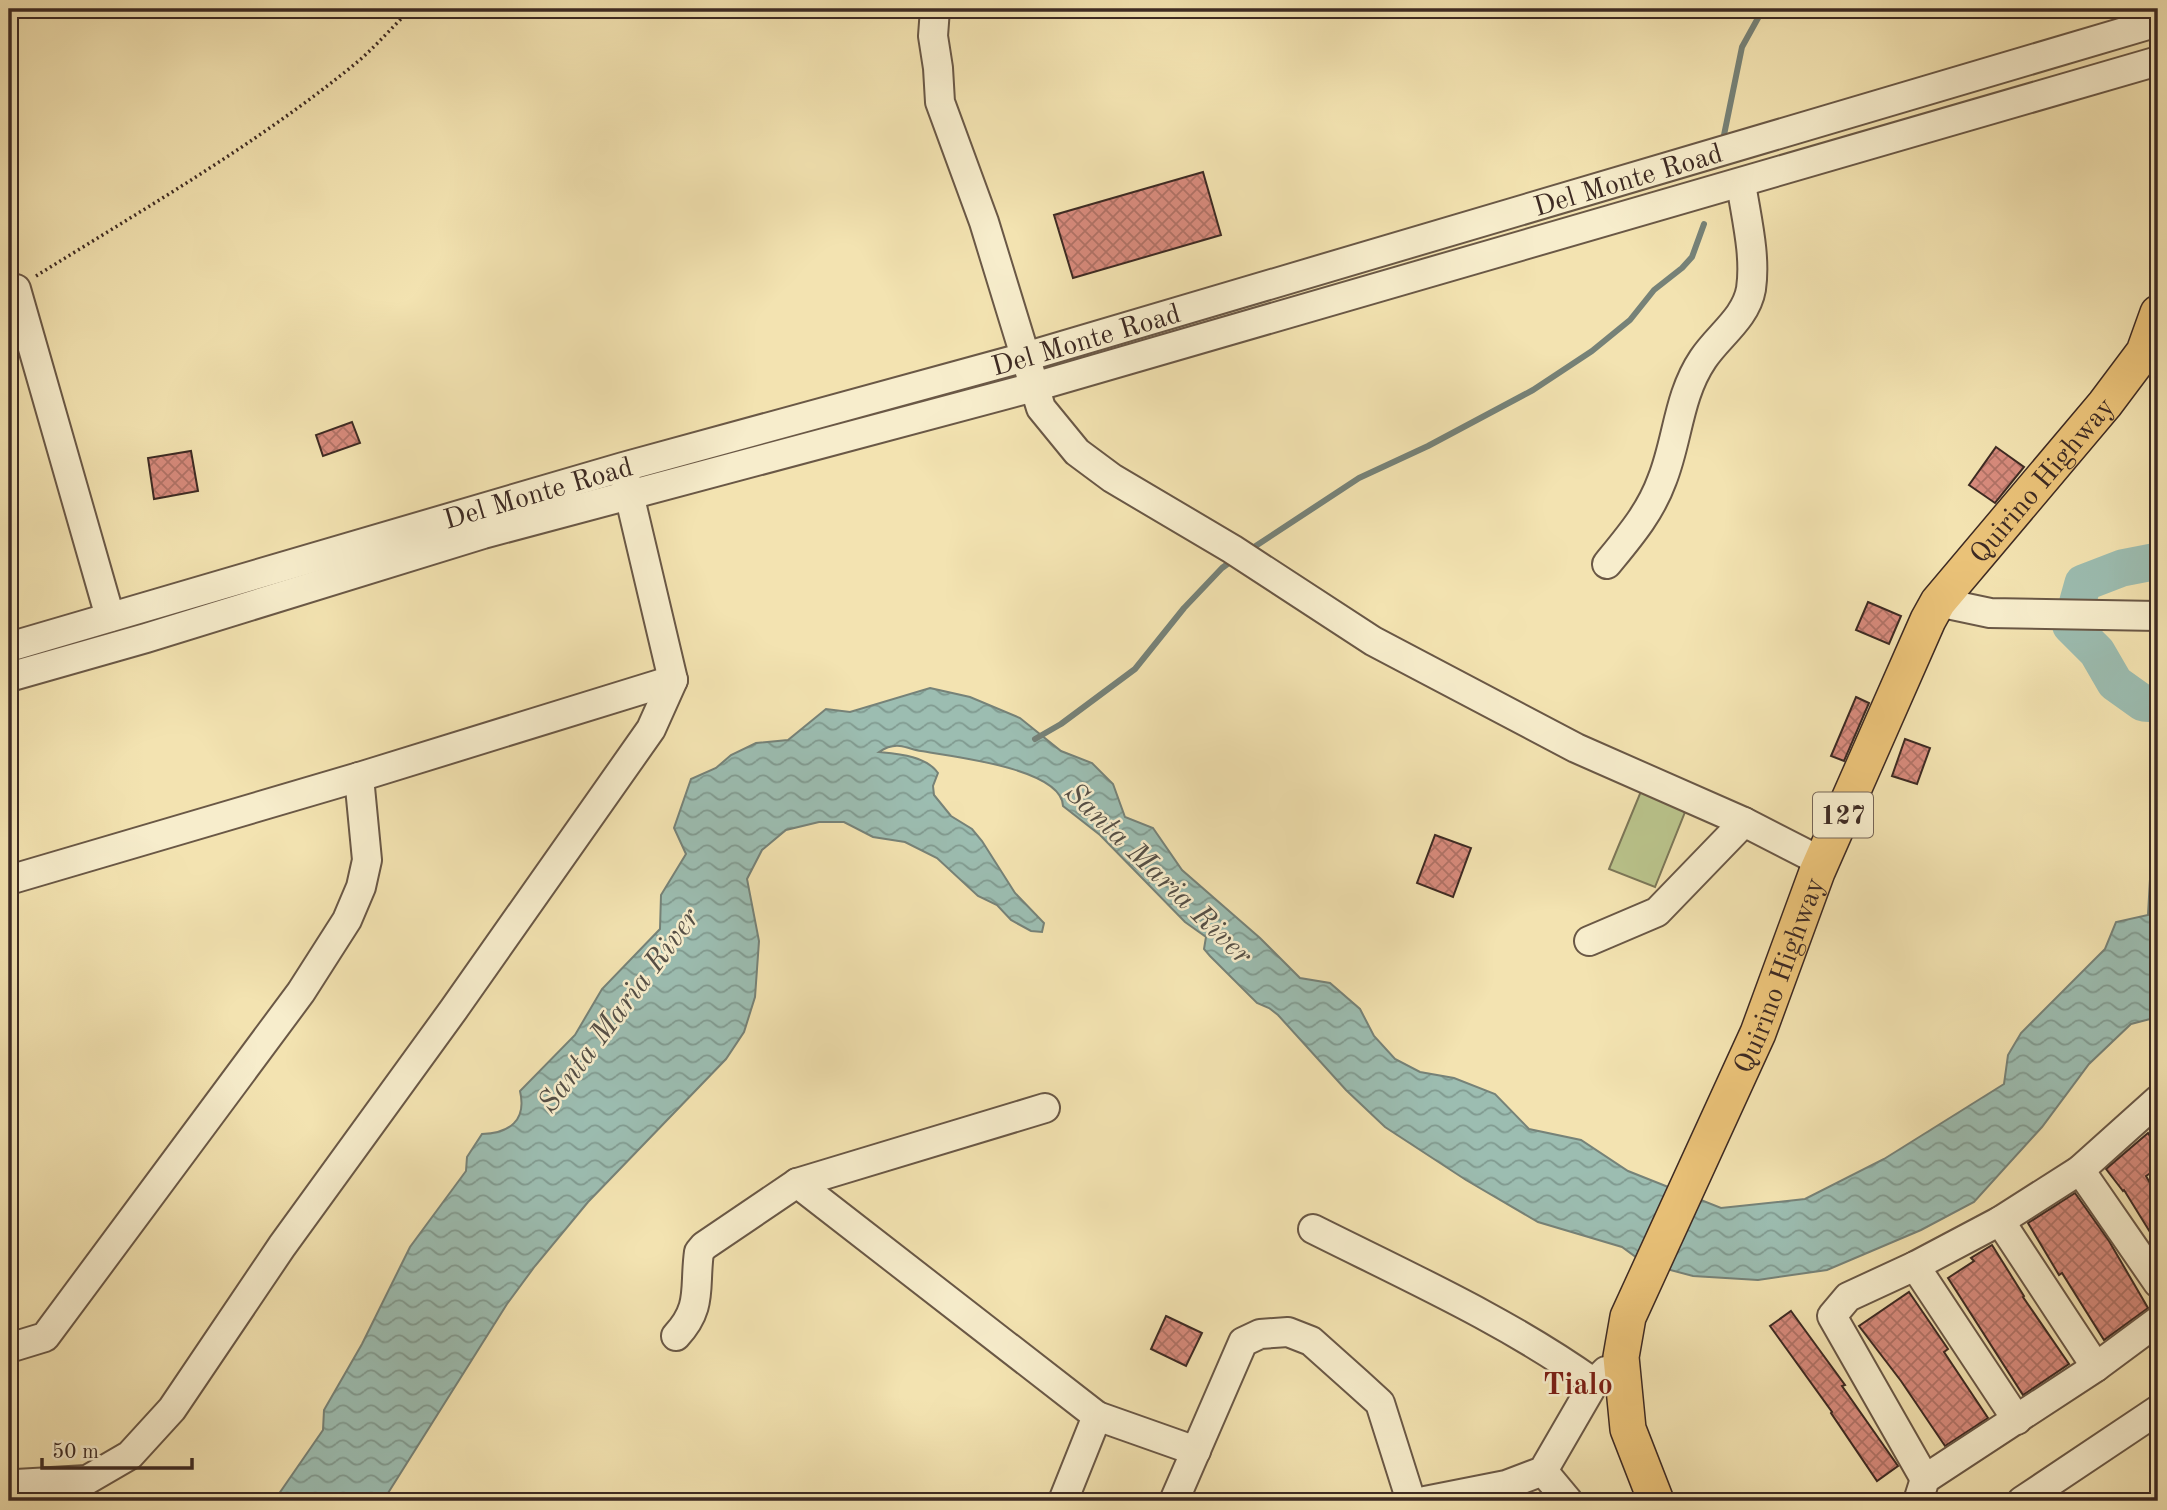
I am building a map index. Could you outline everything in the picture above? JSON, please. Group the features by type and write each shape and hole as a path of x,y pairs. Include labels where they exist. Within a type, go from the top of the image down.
{"main road":[{"name":"Quirino Highway","path":"1656,1501 1628,1429 1621,1357 1628,1317 1758,1033 1822,862 1928,620 1938,602 2113,394 2144,352 2158,313"}],"street":[{"path":"935,9 933,36 940,102 984,222 1034,387 1046,417 1077,452 1112,478 1240,554 1373,641 1576,748 1744,822 1822,862"},
{"name":"Del Monte Road","path":"9,647 623,467 1025,356 2158,22"},
{"name":"Del Monte Road","path":"9,677 159,634 483,534 1034,387 2158,61"},
{"path":"1852,113 1862,148"},
{"path":"1607,564 1644,519 1663,478 1677,419 1692,379 1703,358 1745,306 1750,292 1752,271 1741,183"},
{"path":"13,290 110,617"},
{"path":"9,1482 16,1484 87,1480 130,1455 172,1409 282,1246 446,1020 651,729 673,680 623,467"},
{"path":"1938,602 1990,613 2158,616"},
{"path":"9,880 359,777 673,680"},
{"path":"9,1348 45,1337 301,992 347,920 361,887 367,860 359,777"},
{"path":"1589,941 1657,912 1744,822"},
{"path":"2157,1105 2080,1170 2000,1222 1849,1297 1832,1316 1921,1490 2158,1321"},
{"path":"676,1336 688,1322 697,1299 699,1252 797,1183 1045,1108"},
{"path":"2080,1170 2158,1283"},
{"path":"797,1183 1097,1416 1196,1451"},
{"path":"2000,1222 2096,1367"},
{"path":"1313,1230 1455,1300 1551,1352 1594,1382"},
{"path":"1915,1266 2017,1420"},
{"path":"1174,1501 1243,1342 1260,1334 1288,1332 1311,1341 1380,1403 1411,1501"},
{"path":"1425,1501 1506,1485 1544,1471 1594,1382 1621,1357"},
{"path":"2022,1501 2158,1410"},
{"path":"1063,1501 1097,1416"},
{"path":"1544,1471 1568,1501"}],"path":[{"path":"13,290 225,158 284,117 352,66 411,9"}],"green space":[{"path":"1644,784 1689,802 1655,887 1609,869"}],"water":[{"name":"Santa Maria River","path":"930,688 970,697 1020,718 1061,751 1092,763 1113,784 1125,817 1153,828 1182,870 1260,938 1300,978 1330,983 1360,1009 1374,1036 1395,1059 1420,1072 1454,1078 1495,1094 1529,1129 1581,1140 1628,1171 1721,1208 1805,1199 1884,1159 2004,1084 2008,1055 2021,1033 2105,949 2116,922 2148,915 2150,879 2158,877 2158,1017 2131,1024 2089,1064 2042,1127 1974,1202 1921,1230 1827,1270 1758,1280 1693,1276 1644,1263 1622,1247 1538,1222 1466,1180 1385,1127 1346,1090 1278,1015 1257,1003 1210,956 1204,949 1206,937 1185,922 1100,835 1063,806 1058,793 1044,782 1002,766 903,746 891,746 879,752 919,759 938,773 933,786 934,795 951,816 972,829 982,841 1015,893 1044,923 1042,932 1031,931 1011,920 997,905 978,896 937,858 905,842 873,837 844,822 819,822 786,830 762,850 747,879 759,941 755,997 744,1032 726,1059 588,1202 535,1266 507,1304 383,1501 274,1501 323,1430 324,1410 362,1344 410,1247 466,1171 467,1157 482,1134 500,1131 514,1123 521,1110 520,1091 575,1035 602,989 660,929 661,895 686,854 674,828 691,779 716,768 731,755 756,743 788,740 826,709 850,712"}],"building":[{"path":"1203,172 1221,235 1073,278 1054,215"},
{"path":"352,422 360,443 323,456 316,435"},
{"path":"1996,447 2024,467 1995,503 1969,485"},
{"path":"191,451 198,491 154,499 148,458"},
{"path":"1868,602 1901,616 1889,644 1856,630"},
{"path":"1856,697 1869,703 1844,761 1831,756"},
{"path":"1905,739 1930,748 1917,784 1892,776"},
{"path":"1435,835 1471,848 1453,897 1417,883"},
{"path":"2148,1133 2158,1149 2158,1168 2146,1176 2158,1197 2158,1245 2124,1190 2106,1169"},
{"path":"2075,1193 2109,1241 2148,1308 2104,1340 2062,1273 2059,1275 2028,1223"},
{"path":"1992,1245 2023,1297 2069,1364 2023,1395 1948,1278 1974,1261 1971,1258"},
{"path":"1909,1292 1948,1349 1944,1352 1988,1418 1945,1446 1859,1326"},
{"path":"1791,1311 1845,1385 1842,1386 1898,1466 1877,1481 1832,1412 1770,1326"},
{"path":"1166,1316 1202,1333 1186,1366 1151,1349"}],"waterway":[{"path":"1724,135 1742,47 1763,9"},
{"path":"1248,551 1359,478 1428,446 1533,390 1592,351 1630,320 1654,290 1692,257 1704,224"},
{"path":"1035,739 1061,724 1135,669 1184,608 1233,560"},
{"path":"2158,561 2122,568 2083,583 2071,626 2097,652 2115,683 2143,703 2158,704"}],"district":[{"name":"Tialo","path":"1578,1384"}]}
